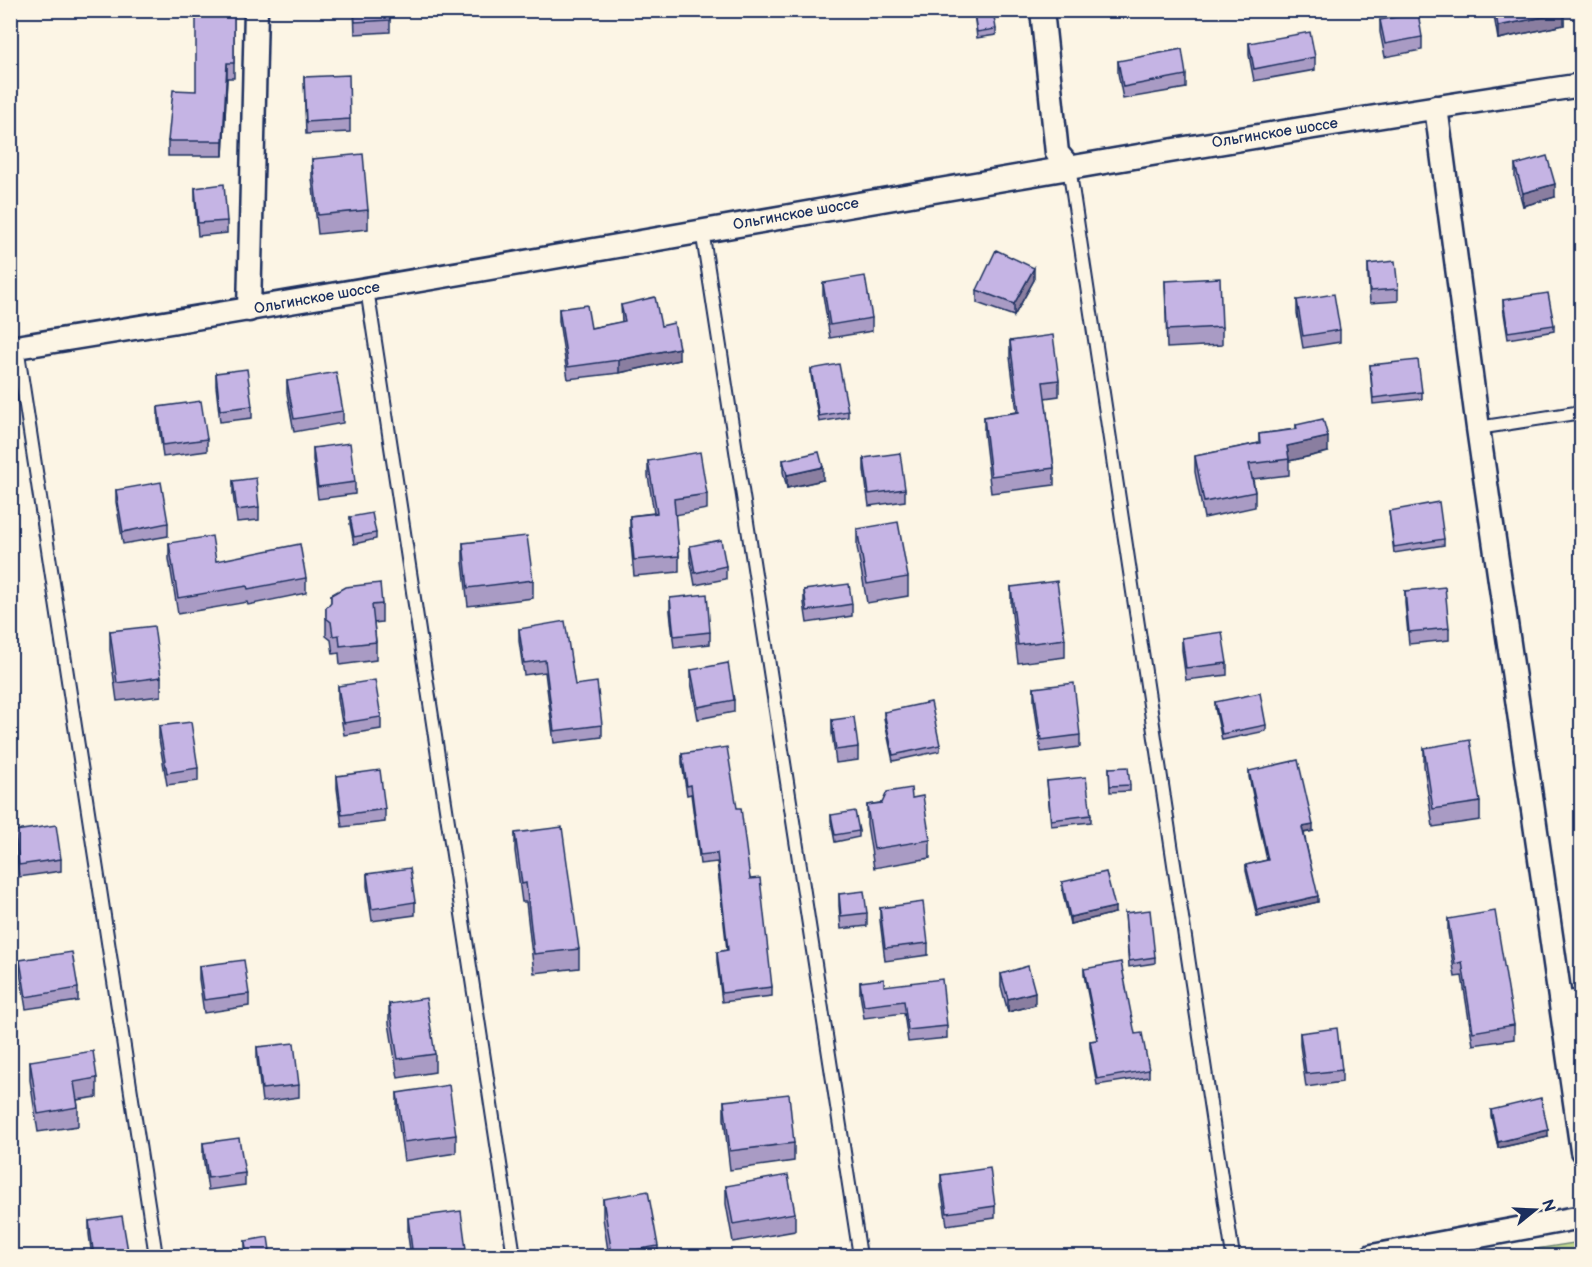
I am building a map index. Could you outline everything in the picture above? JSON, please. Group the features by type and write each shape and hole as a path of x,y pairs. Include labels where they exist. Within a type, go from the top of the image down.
{"street":[{"path":"249,310 256,10"},
{"path":"1042,10 1057,153 1069,167"},
{"name":"Ольгинское шоссе","path":"14,347 249,310 1069,167 1581,85"},
{"path":"1436,107 1478,429 1571,997 1581,1151"},
{"path":"1372,1257 1581,1217"}],"lane":[{"path":"1069,167 1233,1257"},
{"path":"702,230 860,1257"},
{"path":"367,289 514,1257"},
{"path":"14,347 156,1257"},
{"path":"1478,429 1581,412"}],"green space":[{"path":"1580,1242 1581,1256 1492,1256"}],"building":[{"path":"196,10 234,10 234,63 227,63 223,141 168,141 173,90 196,91"},
{"path":"354,10 390,10 390,20 355,22"},
{"path":"993,10 996,29 977,32 974,12"},
{"path":"1495,10 1563,10 1564,13 1498,26"},
{"path":"1418,13 1422,37 1385,44 1380,20"},
{"path":"1310,32 1315,57 1254,69 1249,43"},
{"path":"1182,49 1186,75 1123,87 1118,61"},
{"path":"349,75 350,119 306,122 304,77"},
{"path":"363,154 368,210 318,215 312,159"},
{"path":"1547,156 1555,184 1523,193 1515,165"},
{"path":"224,184 227,221 198,223 195,188"},
{"path":"996,250 1034,268 1014,304 977,290"},
{"path":"1395,261 1398,289 1370,291 1368,264"},
{"path":"865,276 872,318 830,325 823,283"},
{"path":"1220,278 1222,327 1167,330 1165,281"},
{"path":"1548,293 1554,325 1508,332 1503,300"},
{"path":"1334,294 1340,330 1303,336 1297,300"},
{"path":"655,297 661,326 674,323 679,348 568,367 559,309 587,305 591,328 625,321 621,305"},
{"path":"1053,335 1059,380 1043,382 1054,468 991,476 984,417 1019,412 1010,341"},
{"path":"1418,360 1422,392 1373,398 1370,365"},
{"path":"839,364 848,411 819,416 811,369"},
{"path":"247,369 252,406 220,410 216,373"},
{"path":"336,372 343,411 294,419 287,381"},
{"path":"201,401 207,439 163,445 158,407"},
{"path":"1323,419 1328,437 1287,446 1289,459 1249,464 1255,492 1204,502 1195,456 1260,443 1259,434 1297,429 1296,425"},
{"path":"350,443 355,482 318,487 313,448"},
{"path":"700,452 707,494 674,499 679,556 634,560 630,516 657,513 648,461"},
{"path":"819,452 823,467 787,475 783,460"},
{"path":"900,453 905,489 869,494 864,458"},
{"path":"256,478 259,507 237,510 233,481"},
{"path":"161,482 168,523 123,532 116,490"},
{"path":"1439,502 1444,539 1394,547 1389,511"},
{"path":"372,513 376,533 354,537 350,517"},
{"path":"898,522 908,577 867,584 857,529"},
{"path":"212,536 216,561 300,544 306,578 248,589 247,586 178,598 169,543"},
{"path":"527,536 533,580 468,588 463,543"},
{"path":"721,540 726,566 695,573 690,546"},
{"path":"1057,581 1065,639 1018,645 1011,587"},
{"path":"380,583 382,604 372,605 376,642 340,646 339,635 333,636 331,622 326,618 326,608 331,602 331,595 345,587"},
{"path":"849,584 852,604 807,611 804,590"},
{"path":"1445,587 1449,628 1409,632 1405,591"},
{"path":"707,594 710,632 674,636 670,598"},
{"path":"565,621 575,685 597,682 602,725 554,731 545,660 524,663 519,629"},
{"path":"154,626 161,677 117,683 110,631"},
{"path":"1222,632 1227,663 1186,668 1182,638"},
{"path":"728,663 734,700 698,707 691,670"},
{"path":"375,680 381,717 344,723 338,686"},
{"path":"1074,683 1080,735 1041,740 1034,688"},
{"path":"1260,693 1266,725 1222,734 1215,702"},
{"path":"931,702 940,745 893,755 884,712"},
{"path":"10,717 14,742 10,743"},
{"path":"854,717 858,747 836,750 832,720"},
{"path":"191,722 198,768 167,773 159,726"},
{"path":"1470,740 1480,802 1433,809 1424,748"},
{"path":"727,747 737,808 741,808 750,879 760,878 772,987 722,993 717,952 728,950 717,853 700,855 691,785 687,786 682,754"},
{"path":"1298,760 1313,825 1302,827 1318,896 1257,910 1246,865 1268,860 1249,771"},
{"path":"1128,767 1130,785 1110,786 1109,768"},
{"path":"380,770 385,809 342,815 337,776"},
{"path":"1086,777 1091,815 1051,820 1047,781"},
{"path":"911,788 912,798 923,796 930,840 874,849 867,805 882,803 887,792"},
{"path":"855,811 859,831 835,835 831,815"},
{"path":"56,825 61,859 19,865 15,831"},
{"path":"562,827 579,949 534,954 526,883 522,884 515,833"},
{"path":"410,868 415,902 372,909 367,874"},
{"path":"1106,872 1115,907 1070,917 1062,882"},
{"path":"864,891 867,913 841,916 839,894"},
{"path":"923,902 928,943 885,948 880,908"},
{"path":"1150,910 1155,957 1129,961 1125,913"},
{"path":"1495,911 1514,1025 1473,1032 1462,962 1455,964 1448,919"},
{"path":"72,952 78,988 26,997 20,960"},
{"path":"244,960 249,994 204,1000 199,966"},
{"path":"1121,962 1135,1034 1142,1033 1149,1070 1097,1079 1090,1041 1098,1040 1084,969"},
{"path":"1028,966 1035,992 1008,999 1001,974"},
{"path":"884,979 884,986 942,979 947,1026 908,1030 904,1001 864,1006 860,982"},
{"path":"426,998 435,1054 398,1059 389,1004"},
{"path":"1337,1028 1342,1070 1306,1074 1300,1033"},
{"path":"294,1043 299,1085 262,1089 257,1047"},
{"path":"93,1051 97,1078 74,1082 78,1107 38,1114 30,1061"},
{"path":"449,1085 456,1135 404,1142 397,1093"},
{"path":"789,1094 794,1143 730,1151 724,1101"},
{"path":"1541,1098 1548,1130 1498,1142 1491,1110"},
{"path":"239,1138 245,1173 208,1178 203,1143"},
{"path":"990,1168 995,1206 947,1213 941,1175"},
{"path":"788,1175 795,1213 733,1224 726,1186"},
{"path":"648,1191 658,1246 612,1254 603,1199"},
{"path":"461,1211 467,1257 413,1257 408,1218"},
{"path":"122,1216 129,1257 94,1257 89,1221"},
{"path":"268,1237 271,1257 247,1257 245,1241"}]}
